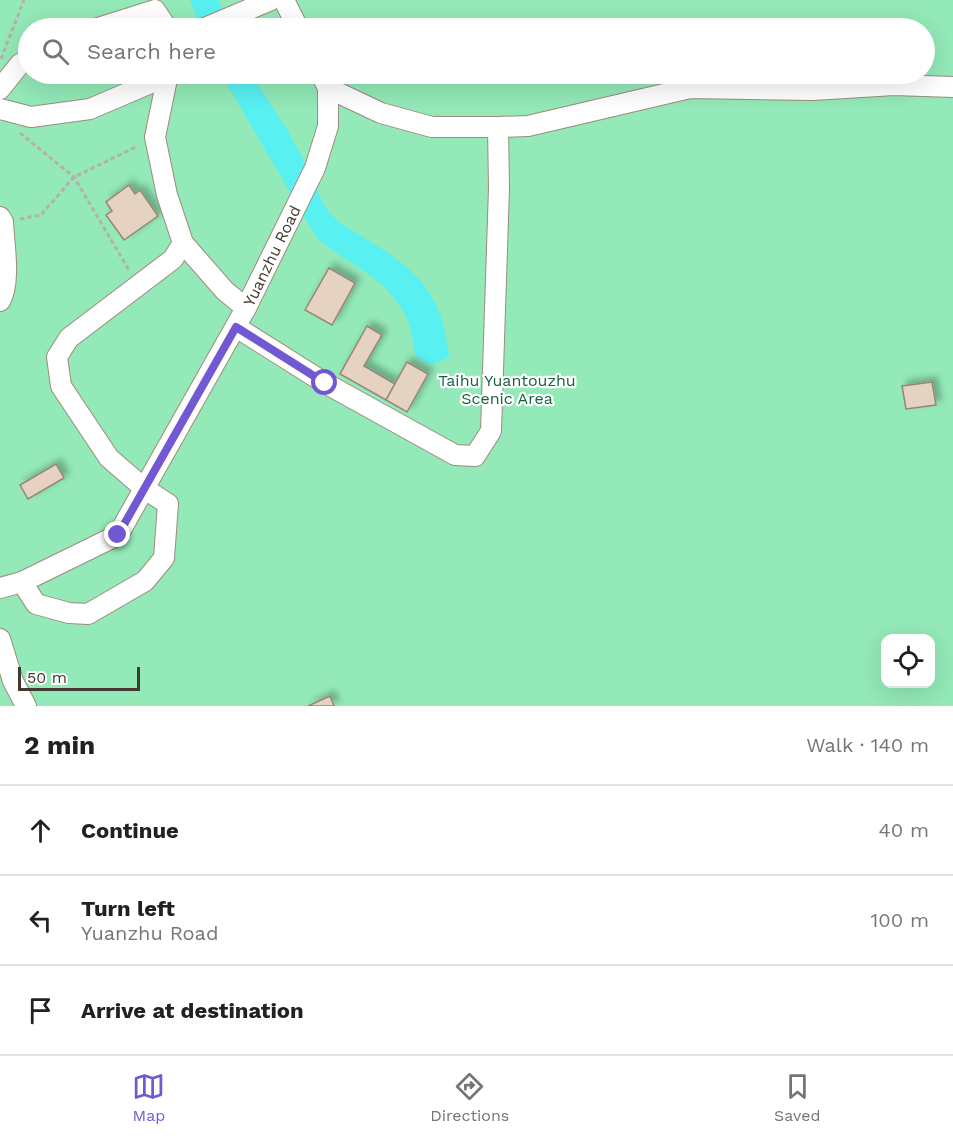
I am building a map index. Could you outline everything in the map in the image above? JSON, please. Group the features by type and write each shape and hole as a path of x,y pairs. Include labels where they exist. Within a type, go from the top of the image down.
{"street":[{"path":"229,18 271,0"},
{"path":"284,0 293,18"},
{"path":"130,18 155,10 160,18"},
{"path":"0,89 18,66"},
{"path":"0,109 31,117 90,109 147,84"},
{"path":"166,84 155,137 167,195 183,243 225,291 246,308"},
{"name":"Yuanzhu Road","path":"0,588 22,582 118,535 236,327 315,168 328,126 324,84"},
{"path":"329,84 381,113 432,127 528,126 690,88 813,90 894,85 953,87"},
{"path":"236,327 325,383 455,455 475,456 491,431 499,188 498,127"},
{"path":"0,301 3,295 6,266 2,219"},
{"path":"22,582 36,604 69,614 88,614 145,581 164,558 168,504 145,489 109,458 61,386 57,357 69,338 173,259 183,243"},
{"path":"0,639 13,681 26,706"}],"path":[{"path":"0,61 5,43 24,0"},
{"path":"19,132 75,177 138,286"},
{"path":"2,219 41,215 75,177 155,137"}],"green space":[{"name":"Taihu Yuantouzhu Scenic Area","path":"0,0 953,0 953,706 0,706"}],"water":[{"path":"190,0 219,0 224,18 197,18"},
{"path":"227,84 257,84 291,137 320,197 331,214 345,226 400,262 425,286 441,316 449,357 431,365 416,357 411,330 401,307 368,274 317,238"}],"building":[{"path":"129,185 135,194 140,190 158,216 124,240 106,215 112,211 106,202"},
{"path":"329,268 355,283 332,325 305,310"},
{"path":"367,326 382,335 364,366 395,384 386,400 340,374"},
{"path":"407,362 428,374 407,412 386,400"},
{"path":"932,382 936,405 906,409 902,386"},
{"path":"56,464 64,478 28,499 20,485"},
{"path":"330,696 334,706 308,706"}],"route":[{"path":"118,535 236,327 325,383"}]}
